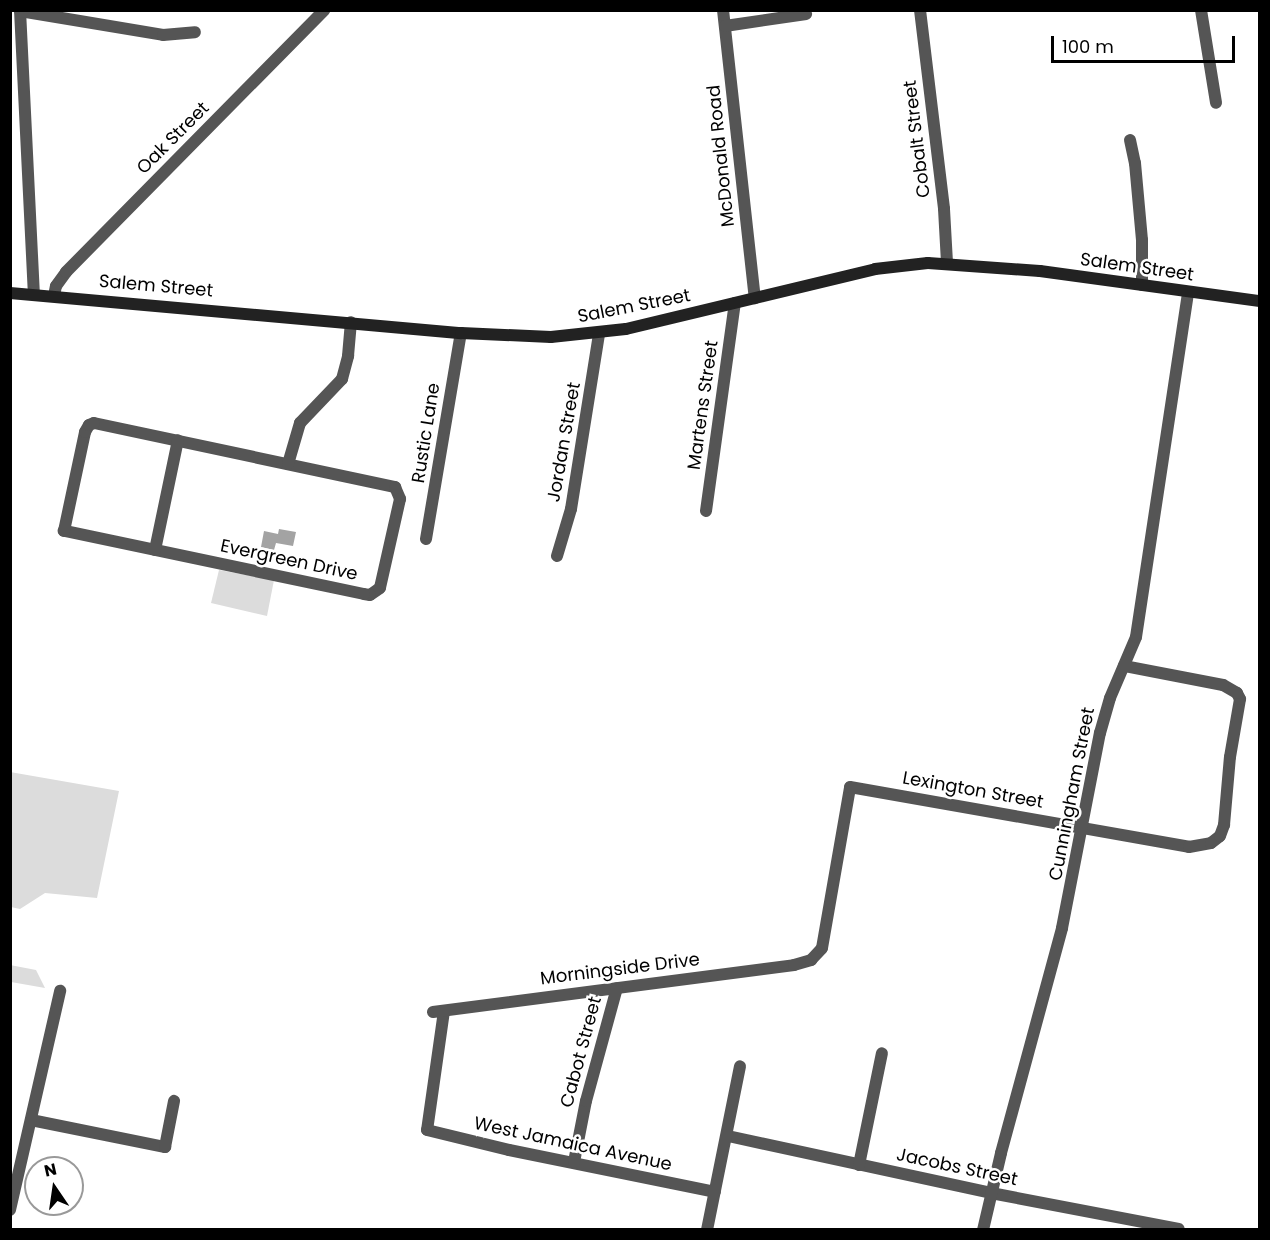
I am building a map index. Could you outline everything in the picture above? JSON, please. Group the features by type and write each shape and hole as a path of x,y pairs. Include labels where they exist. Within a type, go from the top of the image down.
{"street":[{"name":"Oak Street","path":"54,296 60,280 82,255 324,10"},
{"name":"McDonald Road","path":"723,10 755,298"},
{"name":"Cobalt Street","path":"920,10 944,209 947,263"},
{"path":"1201,10 1216,103"},
{"path":"34,295 20,11 163,35 195,32"},
{"path":"725,26 806,14"},
{"path":"1130,140 1135,163 1142,240 1142,285"},
{"name":"Salem Street","path":"10,293 460,333 542,337 599,334 875,269 947,263 1040,271 1188,293 1260,301"},
{"name":"Cunningham Street","path":"983,1230 1053,964 1083,827 1100,733 1110,698 1133,645 1139,621 1188,293"},
{"name":"Martens Street","path":"706,511 735,303"},
{"path":"288,464 300,423 342,379 348,356 351,322"},
{"name":"Rustic Lane","path":"426,539 460,333"},
{"name":"Jordan Street","path":"557,556 571,509 599,334"},
{"name":"Evergreen Drive","path":"99,423 178,440 390,485 398,490 400,499 382,582 376,592 364,594 64,531 85,432 90,425 99,423"},
{"path":"155,550 178,440"},
{"name":"Lexington Street","path":"811,960 822,948 850,786 1189,847 1211,843 1220,836 1224,825 1230,757 1240,707 1237,693 1223,685 1124,666"},
{"name":"Morningside Drive","path":"426,1128 439,1011 794,965 811,960"},
{"name":"Cabot Street","path":"574,1162 586,1101 617,988"},
{"path":"10,1210 60,991"},
{"path":"860,1165 882,1053"},
{"path":"707,1230 728,1136 740,1066"},
{"path":"31,1120 165,1147 174,1101"},
{"name":"West Jamaica Avenue","path":"426,1128 509,1150 715,1192"},
{"name":"Jacobs Street","path":"728,1136 991,1193 1179,1230"}],"shaded area":[{"path":"279,529 296,532 293,546 276,543 274,550 261,547 264,531 278,534"},
{"path":"219,570 274,580 267,616 211,603"},
{"path":"10,772 119,791 97,898 45,893 20,909 11,907"},
{"path":"10,965 36,970 45,988 11,982"}]}
